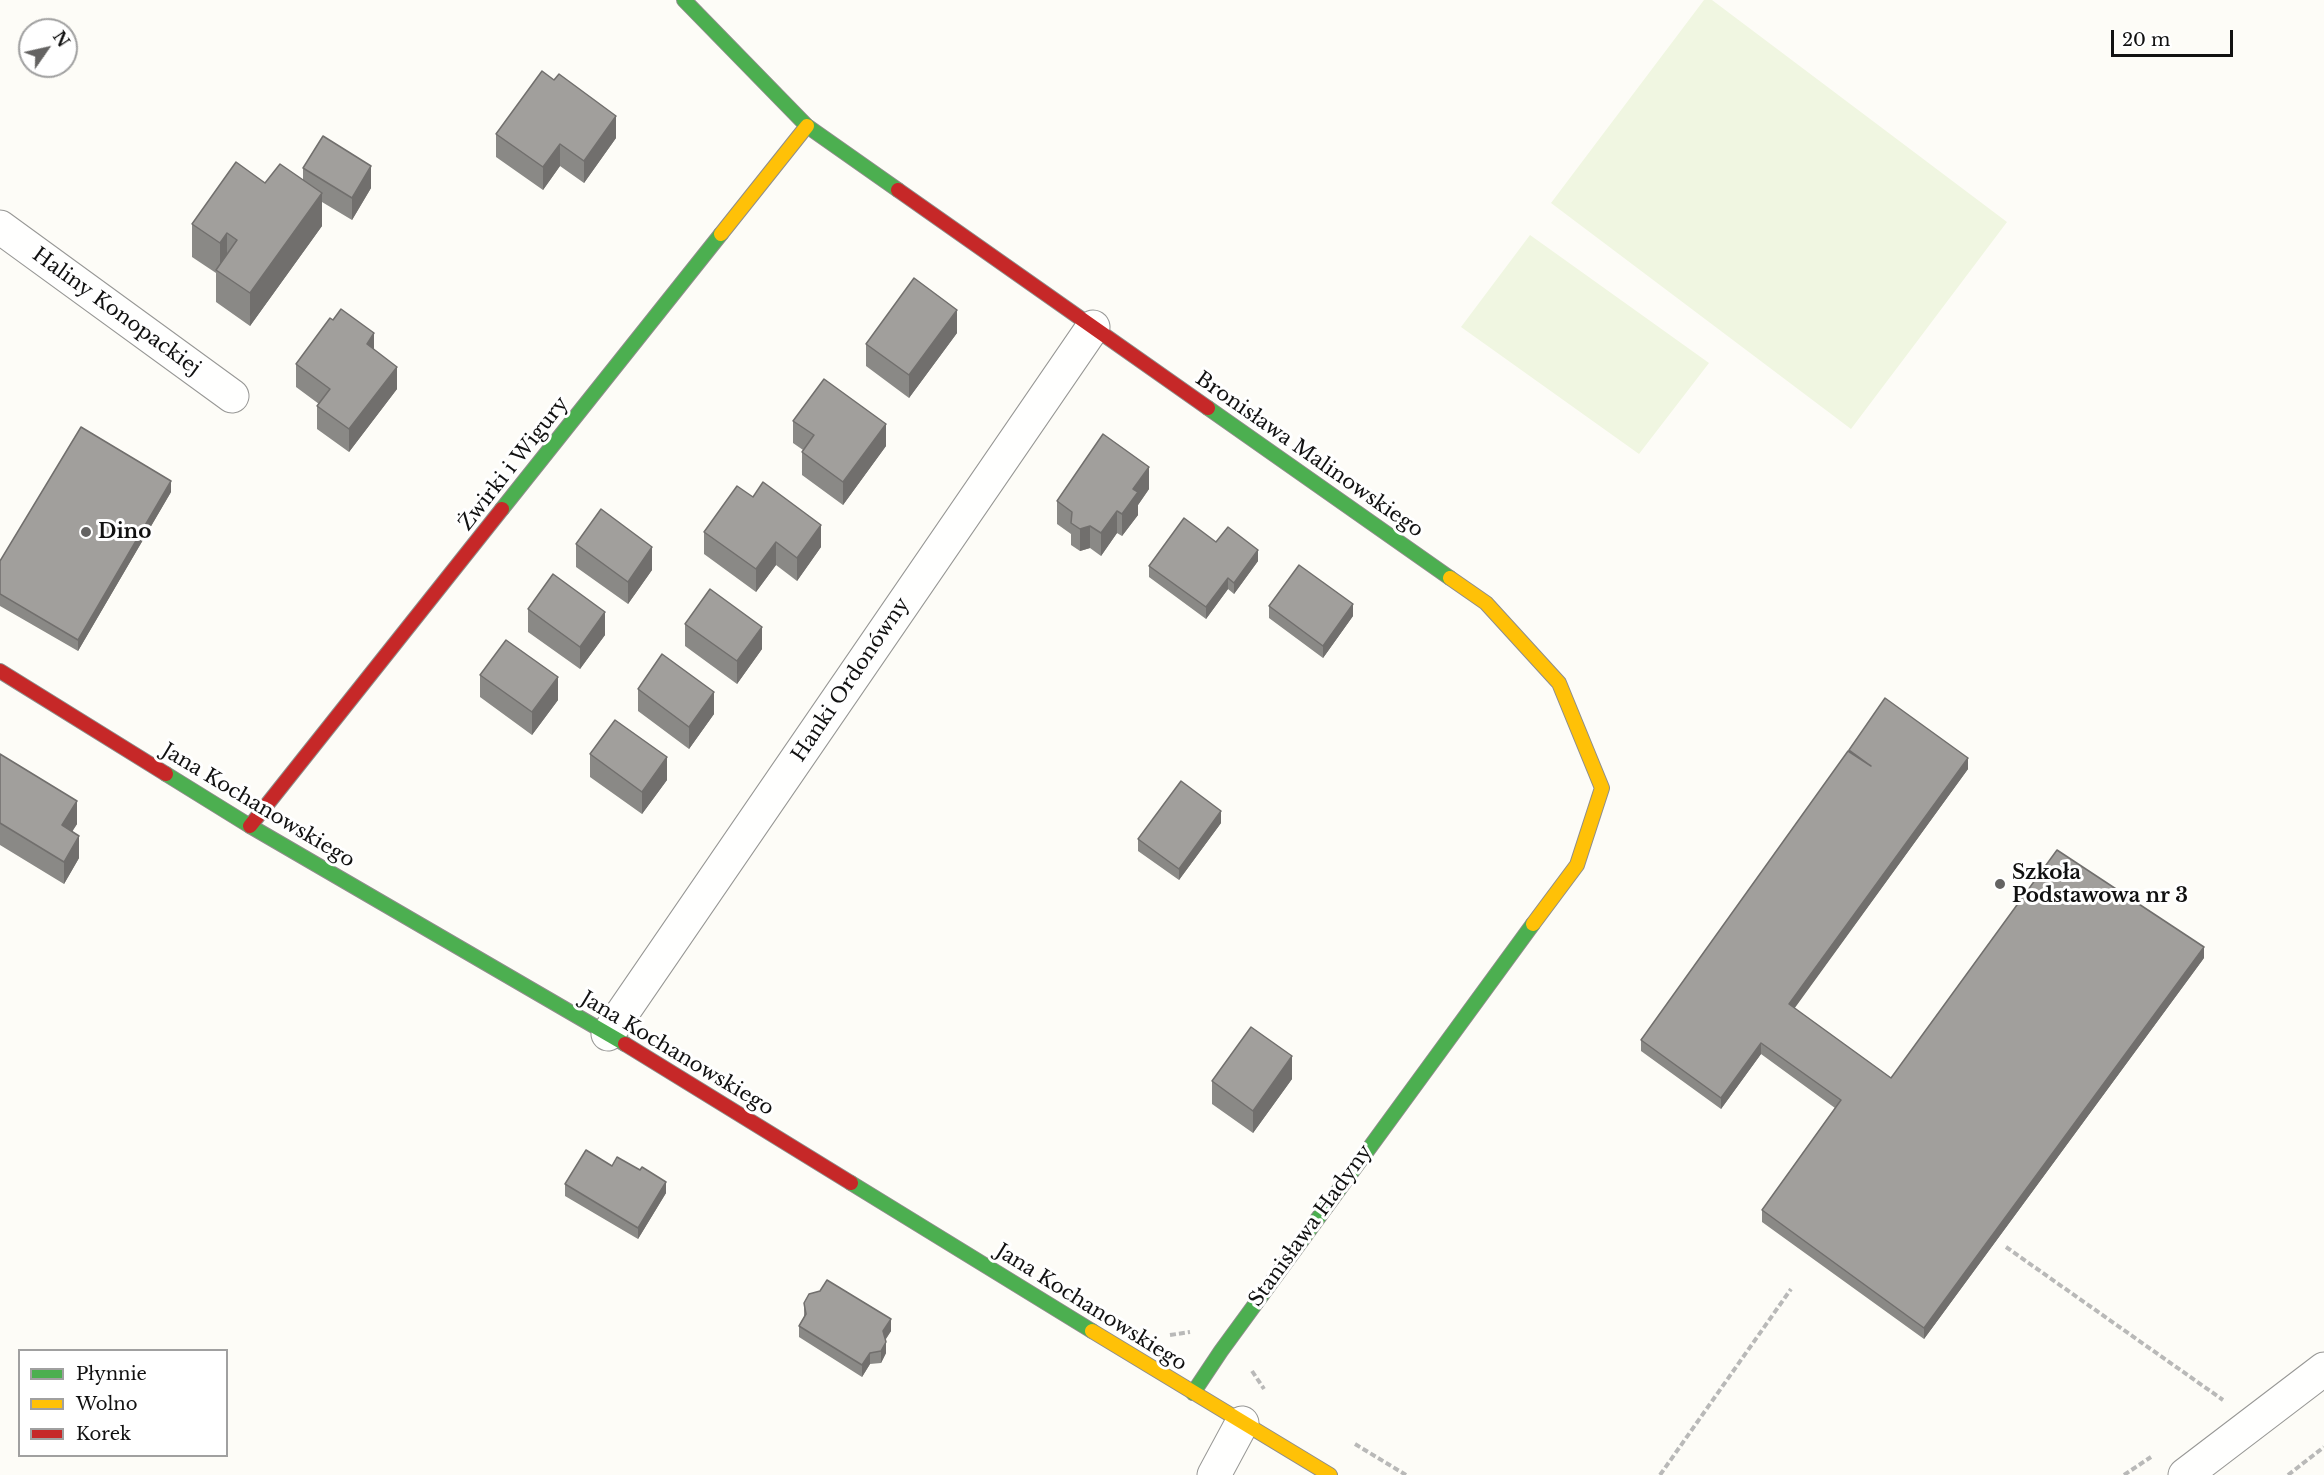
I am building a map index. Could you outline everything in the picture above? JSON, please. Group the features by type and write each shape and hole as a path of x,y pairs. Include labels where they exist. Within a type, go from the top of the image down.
{"street":[{"name":"Bronisława Malinowskiego","path":"684,0 807,126 1486,603 1559,683 1602,788 1577,865 1431,1060"},
{"name":"Żwirki i Wigury","path":"250,826 807,126"},
{"name":"Haliny Konopackiej","path":"0,227 232,396"},
{"name":"Hanki Ordonówny","path":"608,1034 1093,327"},
{"name":"Jana Kochanowskiego","path":"0,671 250,826 608,1034 1193,1394 1330,1475"},
{"name":"Stanisława Hadyny","path":"1193,1394 1221,1351 1431,1060"},
{"path":"2185,1475 2324,1369"},
{"path":"1214,1475 1242,1423"}],"path":[{"path":"2006,1247 2228,1404"},
{"path":"1660,1475 1791,1290"},
{"path":"2288,1475 2324,1447"}],"green space":[{"path":"1704,0 1712,0 2007,222 1851,429 1551,203"},
{"path":"1530,235 1709,363 1639,454 1461,327"}],"building":[{"path":"542,71 554,80 559,74 616,116 584,161 560,144 543,167 496,134"},
{"path":"323,136 371,166 352,198 303,168"},
{"path":"236,162 265,183 280,164 322,193 250,293 216,270 237,240 227,233 220,243 192,224"},
{"path":"914,278 957,310 909,375 866,344"},
{"path":"341,309 374,333 367,344 397,367 349,429 317,406 330,389 296,364 330,318 333,320"},
{"path":"824,379 886,424 843,482 802,452 814,435 793,421"},
{"name":"Dino","path":"81,427 171,481 78,640 0,594 0,561"},
{"path":"1103,434 1149,467 1133,489 1138,492 1122,514 1117,511 1101,533 1090,526 1080,529 1071,523 1072,512 1057,501"},
{"path":"763,482 821,525 797,558 776,542 756,569 704,532 737,486 753,497"},
{"path":"601,509 652,547 628,582 576,544"},
{"path":"1184,518 1216,542 1228,527 1258,550 1234,583 1228,578 1206,607 1149,566"},
{"path":"1299,565 1353,604 1323,646 1269,606"},
{"path":"553,574 605,612 580,647 528,609"},
{"path":"710,589 762,627 737,661 685,624"},
{"path":"506,640 558,677 532,712 480,675"},
{"path":"662,654 714,692 689,727 638,689"},
{"path":"1885,698 1968,758 1789,1004 1891,1078 2057,850 2204,947 1924,1328 1762,1210 1841,1100 1761,1043 1721,1098 1641,1040 1848,751 1871,766 1849,750"},
{"path":"615,720 667,757 642,792 590,754"},
{"path":"0,754 77,801 62,825 79,836 64,862 0,823"},
{"path":"1181,781 1221,811 1179,869 1138,839"},
{"path":"1251,1027 1292,1056 1253,1111 1212,1081"},
{"path":"586,1150 612,1166 617,1157 640,1170 642,1167 666,1182 638,1228 565,1184"},
{"path":"827,1280 891,1319 883,1331 886,1342 881,1351 870,1353 862,1365 799,1326 806,1314 804,1303 809,1294 820,1291"}],"traffic: fast":[{"path":"684,0 807,126 898,190"},
{"path":"502,509 721,234"},
{"path":"1208,408 1450,578"},
{"path":"166,774 250,826 625,1044"},
{"path":"1193,1393 1221,1351 1533,924"},
{"path":"851,1183 1092,1331"}],"traffic: slow":[{"path":"721,234 807,126"},
{"path":"1450,578 1486,603 1559,683 1602,788 1577,865 1533,924"},
{"path":"1092,1331 1330,1475"}],"traffic: jam":[{"path":"898,190 1208,408"},
{"path":"250,826 502,509"},
{"path":"0,671 166,774"},
{"path":"625,1044 851,1183"}],"place":[{"name":"Dino","path":"86,532"},
{"name":"Szkoła Podstawowa nr 3","path":"2000,884"}]}
